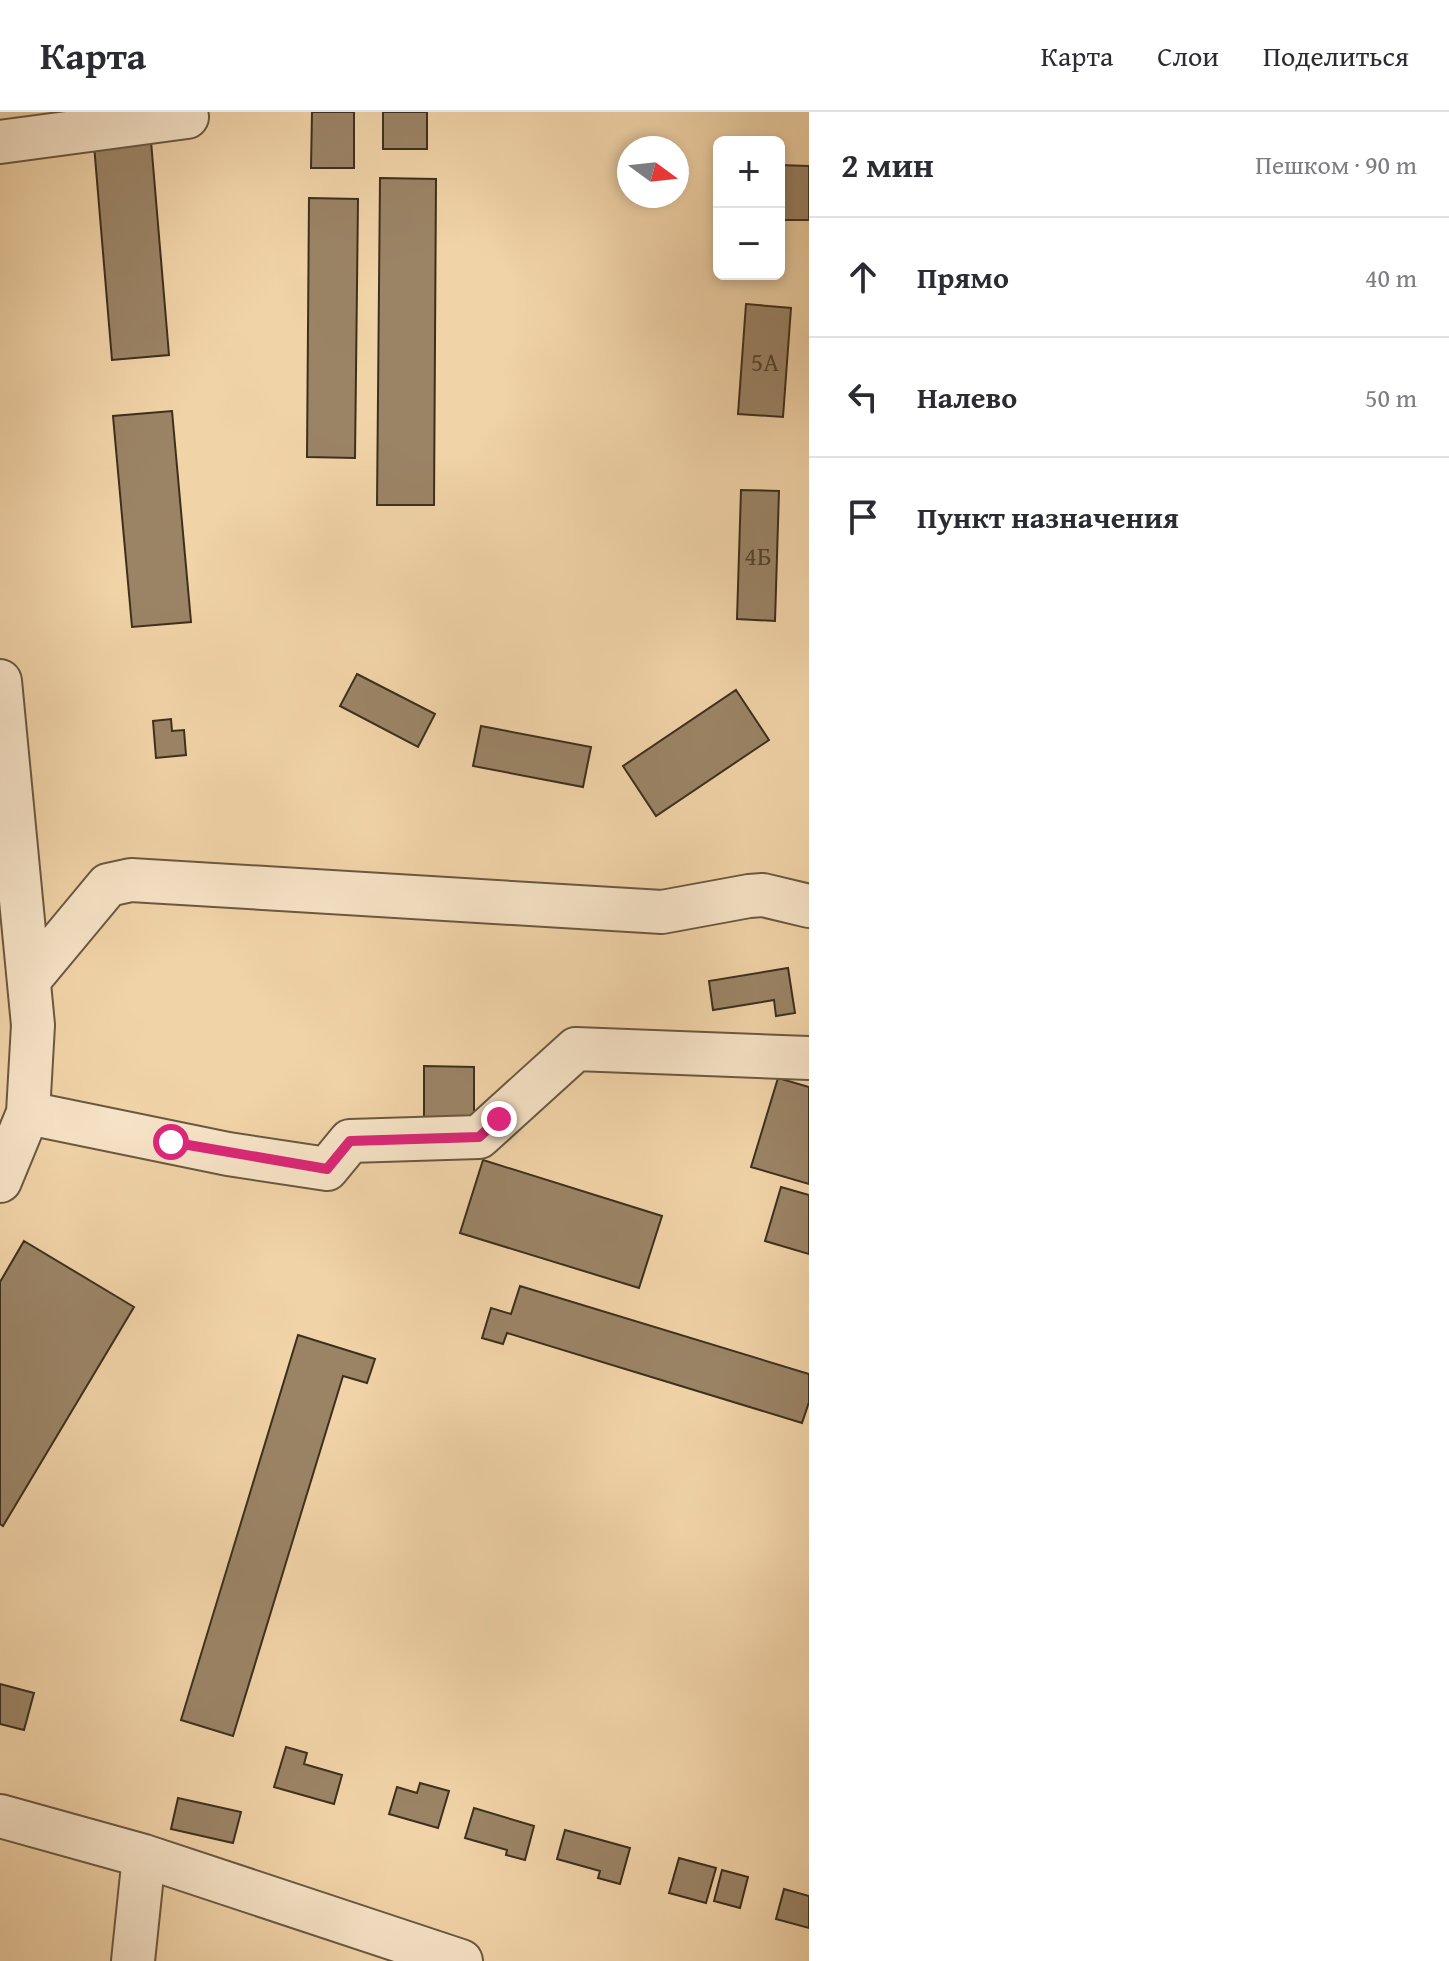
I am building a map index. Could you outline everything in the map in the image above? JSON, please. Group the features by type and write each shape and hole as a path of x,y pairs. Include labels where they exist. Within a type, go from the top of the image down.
{"street":[{"path":"0,142 187,117 186,112"},
{"path":"0,1181 28,1113 33,1025 2,693"},
{"path":"29,980 108,885 131,880 662,912 763,895 809,906"},
{"path":"28,1113 228,1154 327,1169 350,1141 479,1137 576,1049 809,1058"},
{"path":"0,1816 144,1856 461,1961"},
{"path":"133,1961 144,1856"}],"building":[{"path":"312,112 354,112 354,168 311,168"},
{"path":"383,112 427,112 427,149 383,149"},
{"path":"151,141 169,355 112,360 94,145"},
{"path":"785,165 809,166 809,220 785,220"},
{"path":"380,178 436,179 434,505 377,505"},
{"path":"309,198 358,199 355,458 307,457"},
{"path":"746,304 791,308 783,417 738,414"},
{"path":"172,411 191,622 132,627 113,416"},
{"path":"741,490 779,491 775,621 737,619"},
{"path":"357,674 435,714 418,747 340,706"},
{"path":"736,690 769,740 656,816 623,766"},
{"path":"171,719 172,731 184,730 186,755 156,758 153,721"},
{"path":"481,726 591,747 583,787 473,766"},
{"path":"788,968 795,1013 776,1016 774,1000 713,1010 709,981"},
{"path":"424,1066 474,1067 474,1121 424,1121"},
{"path":"778,1078 809,1087 809,1184 751,1167"},
{"path":"483,1160 662,1216 639,1288 460,1233"},
{"path":"781,1187 809,1195 809,1254 765,1241"},
{"path":"24,1241 134,1307 3,1526 0,1524 0,1282"},
{"path":"520,1286 809,1374 809,1402 802,1423 507,1333 503,1344 482,1338 491,1308 511,1314"},
{"path":"298,1335 375,1359 367,1383 343,1376 233,1736 181,1720"},
{"path":"0,1684 34,1693 24,1730 0,1724"},
{"path":"286,1747 307,1753 304,1764 342,1775 334,1804 274,1787"},
{"path":"420,1783 449,1791 438,1828 389,1814 397,1787 417,1793"},
{"path":"178,1798 241,1812 233,1843 171,1829"},
{"path":"474,1808 534,1826 525,1860 506,1855 507,1850 465,1838"},
{"path":"565,1830 630,1848 620,1884 598,1878 600,1871 557,1859"},
{"path":"679,1858 716,1868 706,1903 669,1893"},
{"path":"722,1870 748,1877 740,1908 714,1901"},
{"path":"784,1889 809,1896 809,1928 776,1919"}],"route":[{"path":"171,1142 327,1169 350,1141 479,1137 499,1119"}]}
